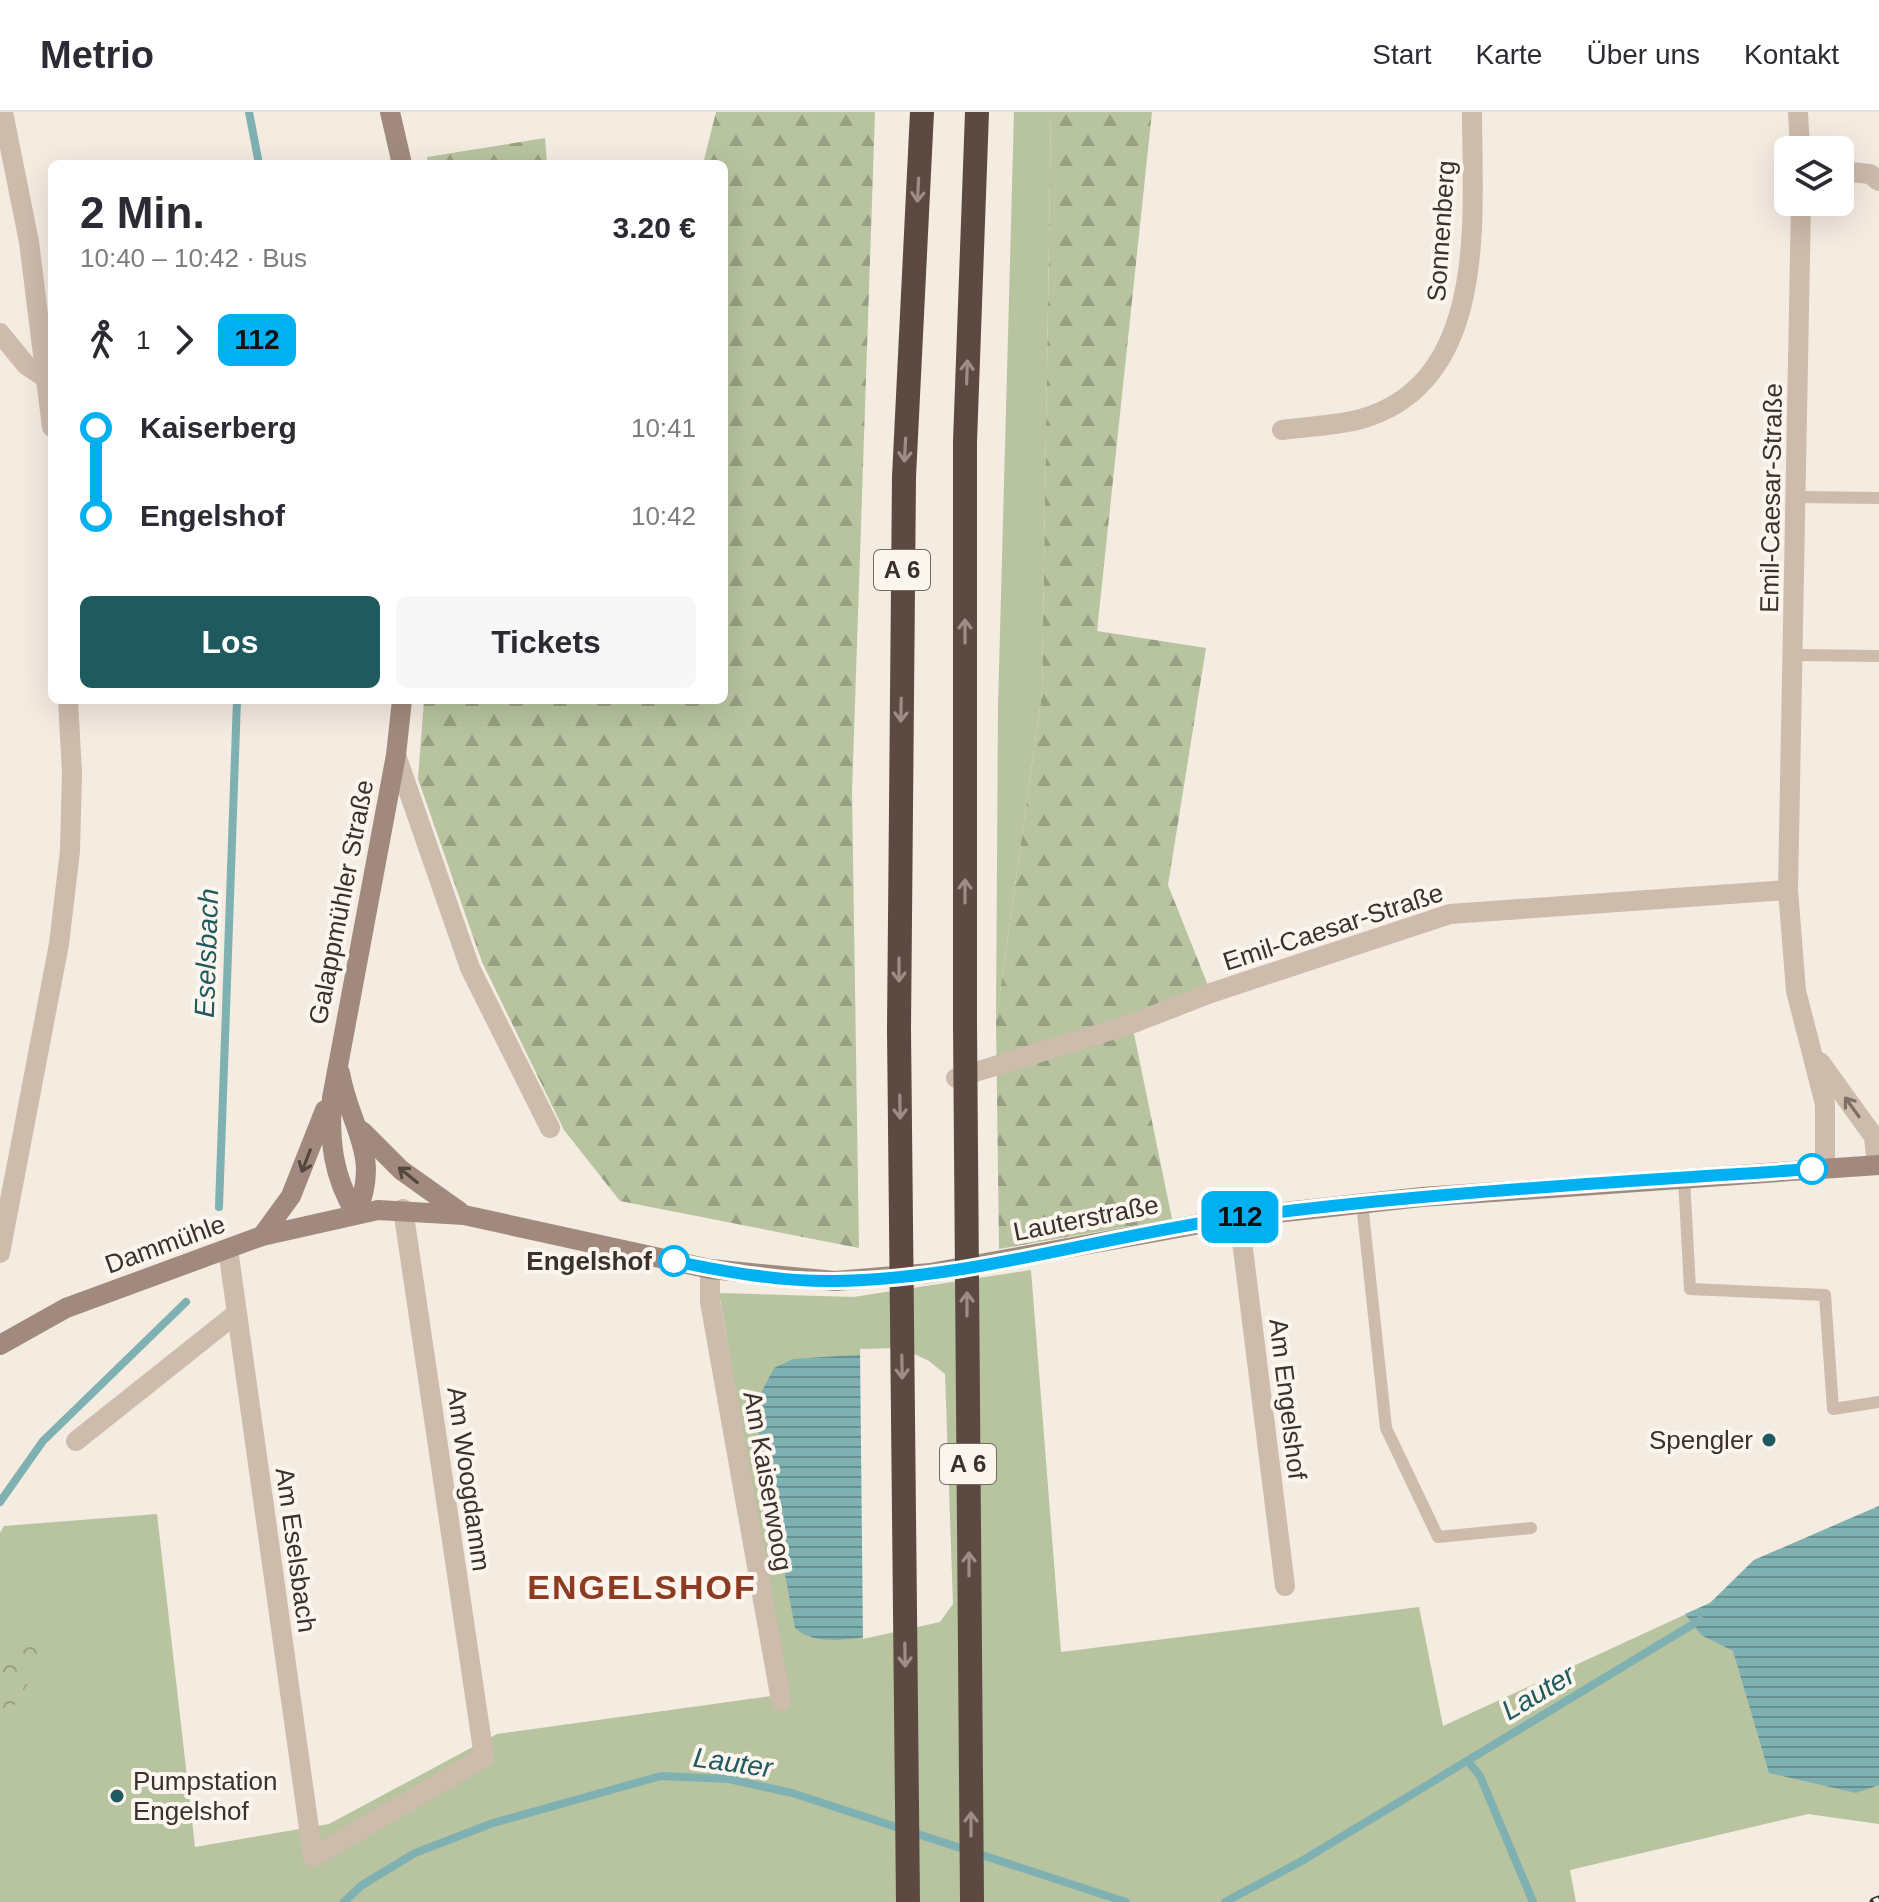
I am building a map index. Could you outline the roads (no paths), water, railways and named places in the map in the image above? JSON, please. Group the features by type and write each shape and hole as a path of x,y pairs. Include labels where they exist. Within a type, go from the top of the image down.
{"highway":[{"name":"A 6","path":"908,1902 899,1029 904,477 922,112"},
{"name":"A 6","path":"972,1902 965,1025 965,442 977,112"}],"main road":[{"path":"390,112 401,160"},
{"name":"Galappmühler Straße","path":"356,1214 342,1190 334,1164 330,1129 333,1088 396,755 402,704"},
{"name":"Galappmühler Straße","path":"337,1059 368,1173 356,1214"},
{"path":"262,1236 295,1187 333,1088"},
{"path":"358,1128 401,1170 464,1215"},
{"name":"Lauterstraße","path":"356,1214 403,1209 464,1215 710,1269 807,1281 877,1279 930,1273 1239,1217 1362,1203 1878,1165"},
{"name":"Dammühle","path":"0,1345 66,1308 262,1236 356,1214"}],"street":[{"path":"3,112 29,242 48,389"},
{"name":"Sonnenberg","path":"1282,430 1362,419 1409,395 1447,348 1464,309 1470,259 1472,112"},
{"path":"1798,112 1799,136"},
{"path":"1854,172 1870,174 1879,181"},
{"name":"Emil-Caesar-Straße","path":"1801,216 1788,890 1796,991 1825,1104 1825,1168"},
{"path":"0,333 26,365 47,379"},
{"path":"0,1253 7,1176 59,944 72,773 68,704"},
{"name":"Galappmühler Straße","path":"396,755 470,968 550,1128"},
{"name":"Emil-Caesar-Straße","path":"956,1078 1131,1024 1211,993 1450,914 1788,890"},
{"name":"Emil-Caesar-Straße","path":"1814,1055 1874,1137 1878,1165"},
{"name":"Am Woogdamm","path":"313,1857 484,1757 403,1209"},
{"name":"Am Engelshof","path":"1239,1217 1285,1586"},
{"name":"Am Eselsbach","path":"228,1249 313,1857"},
{"name":"Am Kaiserwoog","path":"710,1269 710,1302 781,1701"},
{"path":"76,1441 237,1313"}],"lane":[{"path":"1797,497 1879,498"},
{"path":"1794,655 1879,656"},
{"path":"1684,1178 1690,1289 1825,1295 1833,1409 1879,1402"},
{"path":"1362,1203 1386,1428 1438,1537 1531,1528"}],"water":[{"path":"901,1352 939,1619 843,1640 808,1636 795,1628 758,1430 762,1391 774,1368 793,1359"},
{"path":"1879,1506 1879,1785 1856,1793 1769,1773 1733,1651 1701,1635 1685,1614 1710,1603 1754,1560"}],"waterway":[{"name":"Eselsbach","path":"249,112 258,160"},
{"name":"Eselsbach","path":"219,1207 237,704"},
{"name":"Eselsbach","path":"0,1502 43,1441 186,1302"},
{"name":"Lauter","path":"1225,1902 1300,1862 1700,1620"},
{"path":"1468,1761 1480,1776 1533,1902"},
{"name":"Lauter","path":"344,1902 362,1885 415,1853 493,1823 661,1776 729,1779 792,1793 1126,1902"}],"railway":[{"path":"1874,1902 1879,1900"}],"place":[{"name":"Engelshof","path":"674,1261"},
{"name":"Spengler","path":"1769,1440"},
{"name":"Pumpstation Engelshof","path":"117,1796"}],"district":[{"name":"ENGELSHOF","path":"642,1587"}]}
